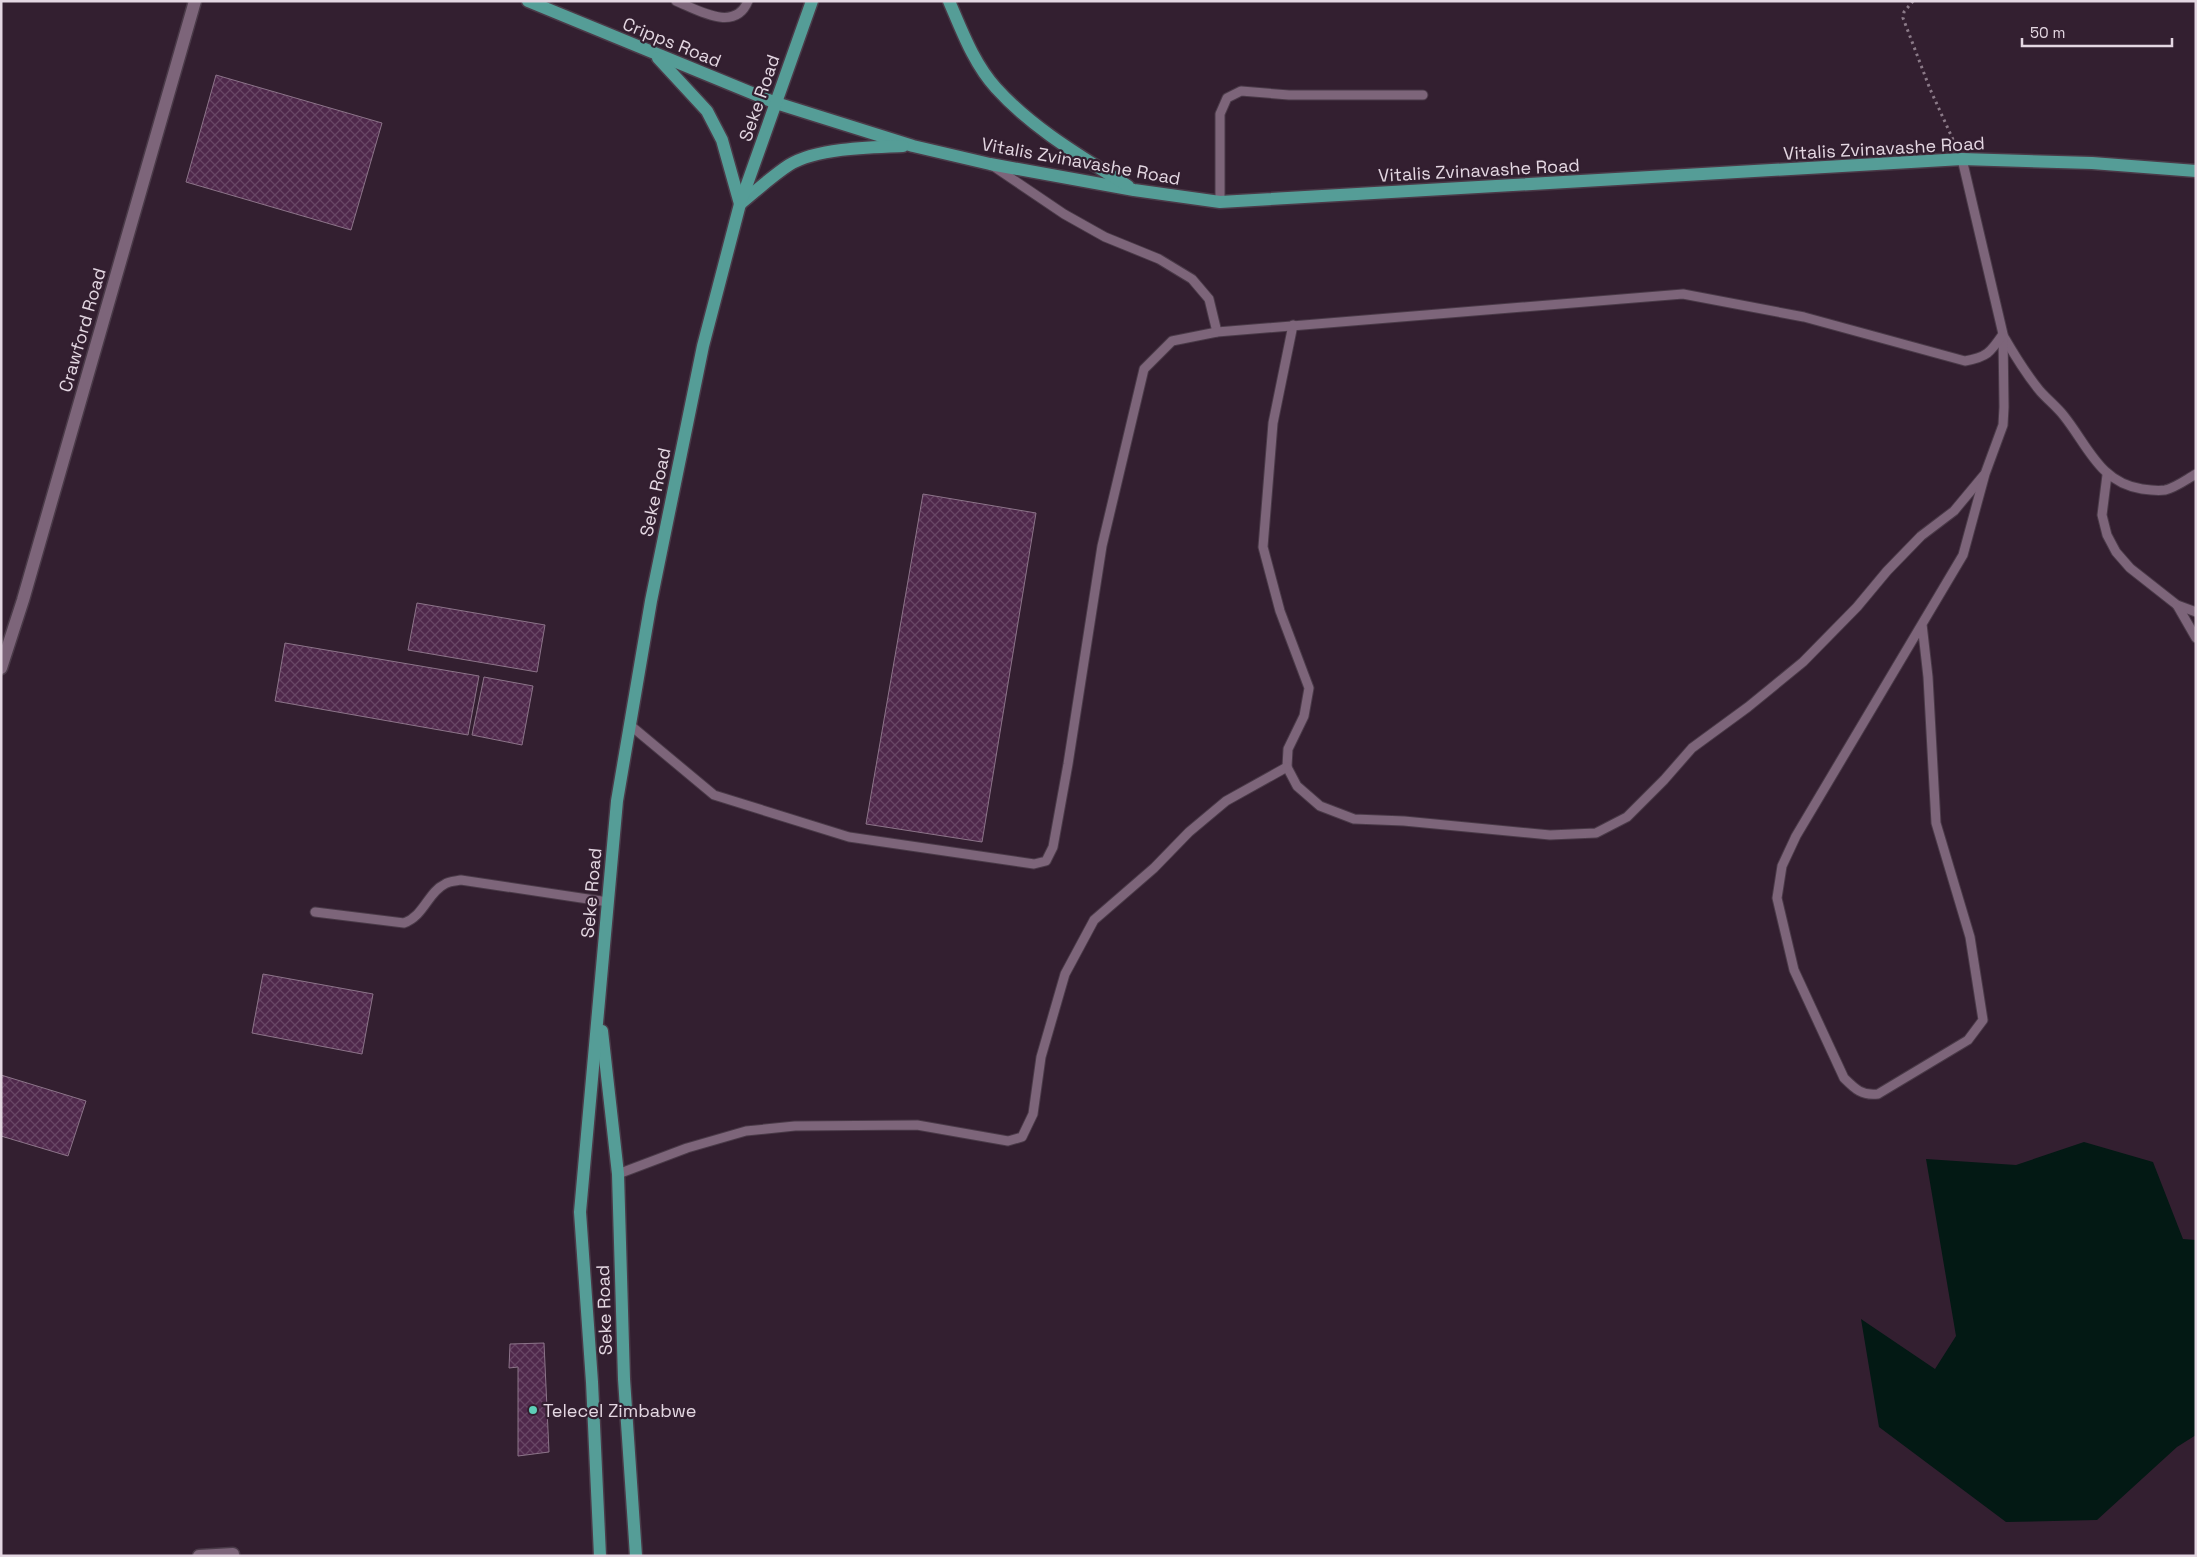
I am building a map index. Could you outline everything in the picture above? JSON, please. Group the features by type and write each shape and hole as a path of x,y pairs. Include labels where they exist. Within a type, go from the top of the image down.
{"main road":[{"name":"Cripps Road","path":"528,1 776,103"},
{"name":"Seke Road","path":"600,1556 592,1382 580,1212 617,801 650,601 703,346 740,204 812,1"},
{"path":"949,1 968,46 996,87 1038,127 1134,190"},
{"path":"655,54 707,111 722,140 740,204 790,164 816,155 858,147 913,146"},
{"name":"Vitalis Zvinavashe Road","path":"776,103 913,146 990,164 1134,190 1220,202 1962,159 2092,163 2196,171"},
{"name":"Seke Road","path":"599,1004 618,1174 624,1379 636,1556"}],"street":[{"name":"Crawford Road","path":"1,668 36,554 194,1"},
{"path":"199,1556 233,1554"}],"lane":[{"path":"676,1 720,18 733,17 744,10 748,1"},
{"path":"1220,202 1220,114 1227,98 1241,92 1289,95 1423,95"},
{"path":"1922,624 1928,677 1936,823 1970,937 1983,1020 1968,1040 1878,1094 1866,1095 1853,1088 1844,1078 1794,970 1777,898 1782,866 1796,836 1963,555 1985,474 2003,425 2003,334 1962,159"},
{"path":"990,164 1064,214 1105,237 1159,259 1192,279 1209,299 1217,332"},
{"path":"630,725 714,795 849,837 1034,864 1046,861 1053,847 1068,764 1102,546 1144,369 1172,341 1217,332 1683,294 1804,317 1965,361 1983,358 1992,351 2003,334"},
{"path":"1293,326 1273,423 1264,547 1280,611 1309,688 1304,716 1288,749 1287,767 1297,786 1320,806 1354,819 1404,821 1550,835 1596,833 1626,817 1664,780 1692,748 1748,707 1803,662 1857,607 1887,571 1921,536 1954,511 1985,474"},
{"path":"2003,334 2018,362 2042,392 2070,422 2090,454 2107,475 2131,488 2166,490 2196,474"},
{"path":"2107,475 2102,516 2107,535 2116,552 2130,568 2177,605 2196,612"},
{"path":"2177,605 2196,638"},
{"path":"618,1174 687,1148 746,1132 795,1126 917,1126 1008,1141 1022,1137 1033,1114 1041,1057 1065,974 1094,920 1154,868 1188,832 1226,801 1287,767"},
{"path":"315,912 404,923 416,917 440,887 446,883 461,880 608,902"}],"path":[{"path":"1913,1 1904,12 1903,18 1930,89 1962,159"}],"shaded area":[{"path":"2084,1142 2153,1162 2183,1239 2196,1240 2196,1435 2177,1447 2097,1520 2006,1522 1879,1427 1861,1319 1935,1369 1956,1336 1926,1159 2016,1165"}],"building":[{"path":"216,75 382,123 351,230 186,182"},
{"path":"923,494 1036,513 982,842 866,824"},
{"path":"417,603 545,625 537,672 408,650"},
{"path":"285,643 479,676 468,735 275,701"},
{"path":"484,677 533,686 522,745 472,735"},
{"path":"263,974 373,994 362,1054 252,1033"},
{"path":"1,1075 86,1101 68,1156 1,1136"},
{"name":"Telecel Zimbabwe","path":"544,1343 549,1452 518,1456 518,1367 509,1368 510,1344"}],"place":[{"name":"Telecel Zimbabwe","path":"533,1410"}]}
